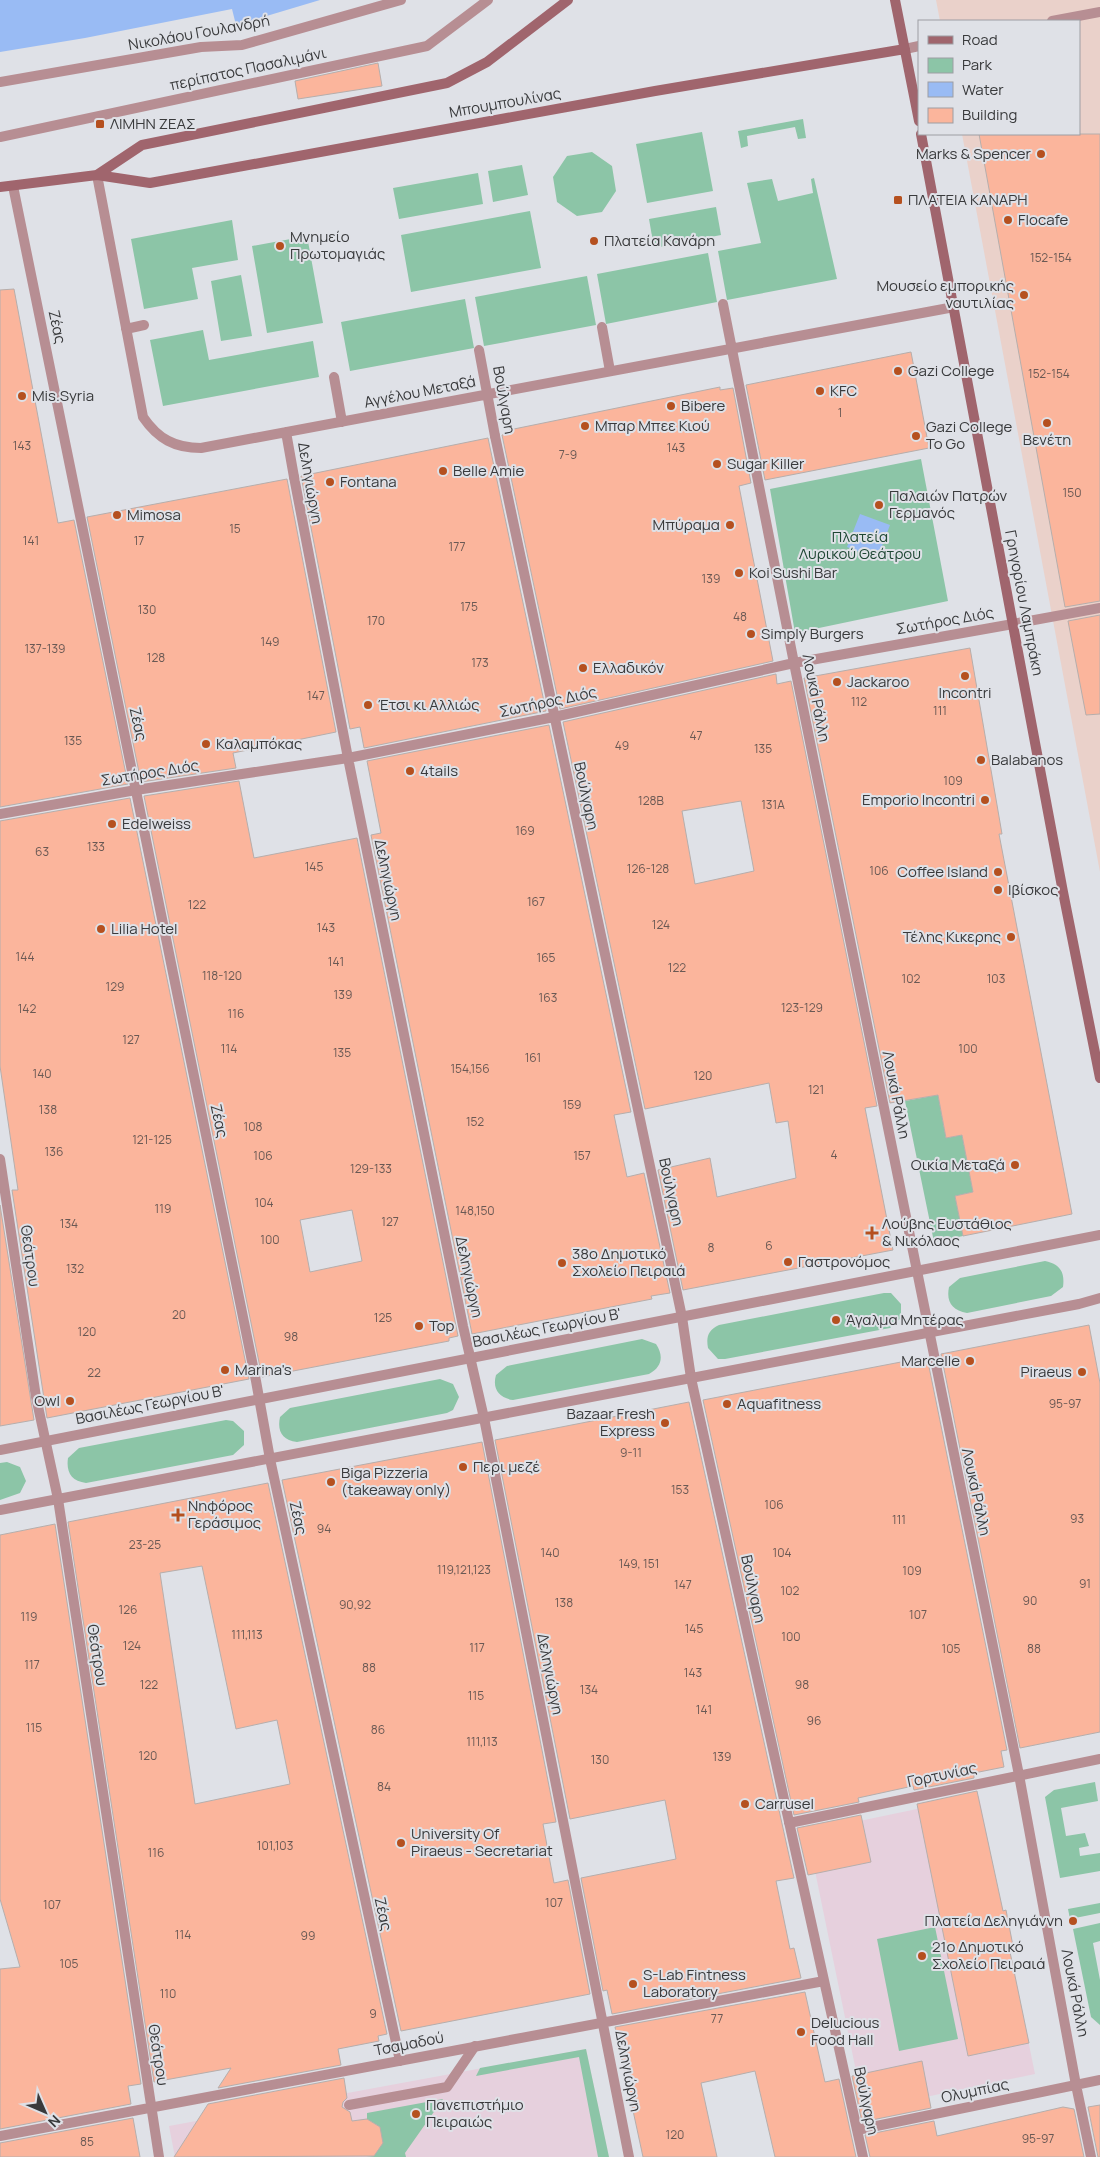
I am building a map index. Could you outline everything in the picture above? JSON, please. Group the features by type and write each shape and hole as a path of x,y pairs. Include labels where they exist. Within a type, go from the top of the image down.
{"main road":[{"path":"0,187 97,175 142,145 447,83 487,62 568,0"},
{"path":"896,0 918,116"},
{"name":"Μπουμπουλίνας","path":"97,175 150,183 655,91 905,49"},
{"name":"Γρηγορίου Λαμπράκη","path":"921,135 1100,1078"}],"street":[{"name":"Νικολάου Γουλανδρή","path":"0,82 201,47 242,45 401,0"},
{"name":"περίπατος Πασαλιμάνι","path":"0,137 427,46 488,0"},
{"path":"1057,20 1100,12"},
{"name":"Μπουμπουλίνας","path":"905,49 918,46"},
{"name":"Αγγέλου Μεταξά","path":"97,175 143,416 161,438 173,444 201,448 954,307"},
{"name":"Ζέας","path":"13,186 260,1399 270,1459 400,2061"},
{"name":"Λουκά Ράλλη","path":"723,304 928,1333 1019,1775 1091,2157"},
{"path":"126,329 144,325"},
{"path":"602,327 610,371"},
{"name":"Βούλγαρη","path":"479,350 495,436 682,1317 691,1378 863,2157"},
{"path":"334,377 342,422"},
{"name":"Δεληγιώργη","path":"286,432 348,758 472,1358 629,2157"},
{"name":"Σωτήρος Διός","path":"0,814 136,790 348,758 554,717 794,664 1100,608"},
{"name":"Θεάτρου","path":"0,1159 36,1397 58,1499 159,2157"},
{"name":"Βασιλέως Γεωργίου Β'","path":"0,1450 1100,1235"},
{"path":"0,1510 1079,1304 1100,1298"},
{"name":"Γορτυνίας","path":"790,1823 1100,1759"},
{"name":"Τσαμαδού","path":"0,2136 824,1981"},
{"path":"349,2105 447,2087 475,2046"},
{"name":"Ολυμπίας","path":"857,2130 1100,2080"}],"shaded area":[{"path":"936,0 1100,0 1100,872 962,135 1080,135 1080,20 940,20"},
{"name":"21ο Δημοτικό Σχολείο Πειραιά","path":"979,1796 1002,1911 1006,1910 1014,1951 1010,1952 1035,2074 864,2110 807,1832"},
{"name":"Πανεπιστήμιο Πειραιώς","path":"586,2049 609,2157 175,2157 169,2126"}],"green space":[{"path":"803,119 806,138 798,139 795,127 747,136 748,146 741,148 738,131"},
{"path":"702,132 713,191 647,203 636,144"},
{"path":"592,152 612,166 616,191 602,212 577,216 557,202 553,177 567,156"},
{"path":"522,165 528,195 493,202 488,171"},
{"path":"478,173 483,204 399,219 393,188"},
{"path":"814,178 837,279 727,300 718,251 761,243 747,183 772,179 778,201 813,193 811,179"},
{"path":"716,207 721,235 654,248 649,219"},
{"path":"530,211 541,268 411,292 401,235"},
{"path":"232,220 238,260 192,268 198,299 144,309 131,239"},
{"path":"307,236 323,323 267,333 252,246"},
{"path":"708,253 717,302 606,324 597,274"},
{"path":"241,275 252,336 221,341 211,281"},
{"path":"587,276 596,325 484,346 475,297"},
{"path":"465,299 474,348 350,371 341,322"},
{"path":"203,330 209,360 313,341 319,377 163,406 150,340"},
{"name":"Πλατεία Λυρικού Θεάτρου","path":"921,459 948,601 795,633 770,489"},
{"path":"938,1095 946,1138 962,1135 973,1192 955,1196 963,1236 934,1242 905,1101"},
{"path":"1045,1261 1058,1267 1063,1277 1063,1287 1051,1296 967,1313 957,1310 949,1301 949,1287 960,1278"},
{"path":"891,1293 901,1304 901,1318 890,1328 725,1359 718,1359 708,1348 707,1340 709,1334 712,1329 719,1325"},
{"path":"642,1339 656,1344 661,1357 657,1368 649,1374 513,1400 500,1395 496,1389 496,1375 507,1366"},
{"path":"440,1379 453,1384 459,1397 453,1410 447,1413 297,1442 284,1437 280,1431 280,1417 290,1408"},
{"path":"226,1420 233,1421 244,1431 244,1445 233,1455 86,1483 73,1478 69,1472 68,1458 79,1448"},
{"path":"7,1462 20,1467 26,1481 20,1493 0,1500 0,1463"},
{"path":"1095,1782 1098,1801 1061,1808 1066,1836 1085,1833 1089,1846 1079,1848 1080,1856 1100,1853 1100,1871 1060,1878 1045,1797 1054,1790"},
{"path":"1100,1903 1100,1913 1070,1919 1068,1909"},
{"path":"1100,1923 1100,1941 1093,1943 1100,1980 1100,2025 1091,2017 1073,1929"},
{"path":"935,1927 958,2039 899,2051 877,1939"},
{"path":"586,2049 609,2157 598,2157 579,2057 476,2076 480,2068"},
{"path":"443,2099 405,2153 406,2157 366,2157 374,2156 380,2127 367,2119 367,2113"}],"water":[{"path":"0,0 320,0 236,25 232,9 85,38 0,52"},
{"path":"860,514 890,525 877,559 847,547"}],"building":[{"path":"378,63 382,86 298,99 295,81"},
{"path":"1100,134 1100,601 1065,607 979,135"},
{"path":"14,289 58,523 74,520 128,784 0,807 0,290"},
{"path":"911,352 929,448 765,480 746,385"},
{"path":"720,387 720,390 733,388 751,483 739,486 773,661 560,709 502,435 510,433 509,430"},
{"path":"488,438 546,711 364,748 360,727 350,729 301,476"},
{"path":"287,479 336,732 233,753 236,768 141,782 87,517"},
{"path":"1100,615 1100,714 1086,715 1068,621"},
{"path":"970,648 1002,834 999,834 1072,1214 963,1236 955,1196 973,1192 962,1135 946,1138 938,1095 890,1103 804,678"},
{"path":"776,674 777,684 791,681 877,1106 865,1108 893,1250 683,1290 658,1170 710,1158 717,1197 796,1178 788,1121 776,1123 769,1083 645,1109 563,722","holes":["741,801 754,871 695,884 682,811"]},
{"path":"549,725 631,1112 614,1115 627,1177 644,1173 670,1293 651,1296 652,1299 472,1334 371,835 381,833 367,761"},
{"path":"239,781 254,858 357,838 458,1336 449,1338 449,1341 262,1377 144,796","holes":["352,1210 362,1261 310,1272 300,1220"]},
{"path":"130,798 249,1379 47,1418 12,1190 18,1190 0,1066 0,821"},
{"path":"0,1205 34,1420 0,1426"},
{"path":"1089,1325 1100,1383 1100,1732 1020,1748 941,1354"},
{"path":"927,1357 1007,1750 1001,1751 1004,1767 974,1773 974,1778 914,1790 913,1786 858,1798 859,1802 794,1815 703,1400"},
{"path":"689,1402 794,1878 776,1881 790,1949 794,1948 801,1978 612,2014 607,1990 603,1991 581,1878 676,1859 665,1800 570,1819 495,1440"},
{"path":"482,1442 556,1822 543,1824 554,1883 568,1880 590,1994 401,2031 282,1480"},
{"path":"268,1483 387,2034 378,2036 379,2041 338,2049 341,2065 218,2088 231,2068 154,2082 68,1522","holes":["202,1566 236,1729 277,1720 290,1784 195,1804 160,1573"]},
{"path":"55,1524 141,2084 128,2086 131,2104 0,2129 0,1969 20,1967 0,1899 0,1535"},
{"path":"977,1791 1003,1911 1006,1910 1014,1951 1010,1952 1029,2043 968,2056 917,1804"},
{"path":"861,1815 871,1862 808,1875 797,1828"},
{"path":"805,1992 825,2082 839,2079 856,2157 775,2157 755,2071 701,2083 717,2157 643,2157 615,2027"},
{"path":"922,2061 931,2108 862,2122 852,2076"},
{"path":"344,2078 347,2098 343,2102 342,2107 350,2112 352,2121 367,2119 380,2127 383,2143 374,2156 174,2157 208,2104"},
{"path":"1100,2105 1100,2157 1098,2157 1088,2107"},
{"path":"1063,2107 1074,2109 1084,2157 870,2157 865,2135 934,2121 937,2136"},
{"path":"133,2118 140,2157 0,2157 0,2143"}],"place":[{"name":"ΛΙΜΗΝ ΖΕΑΣ","path":"100,124"},
{"name":"Marks & Spencer","path":"1041,154"},
{"name":"ΠΛΑΤΕΙΑ ΚΑΝΑΡΗ","path":"898,200"},
{"name":"Flocafe","path":"1008,220"},
{"name":"Πλατεία Κανάρη","path":"594,241"},
{"name":"Μνημείο Πρωτομαγιάς","path":"280,246"},
{"name":"Μουσείο εμπορικής ναυτιλίας","path":"1024,295"},
{"name":"Gazi College","path":"898,371"},
{"name":"KFC","path":"820,391"},
{"name":"Mis.Syria","path":"22,396"},
{"name":"Bibere","path":"671,406"},
{"name":"Βενέτη","path":"1047,423"},
{"name":"Μπαρ Μπεε Κιού","path":"585,426"},
{"name":"Gazi College To Go","path":"916,436"},
{"name":"Sugar Killer","path":"717,464"},
{"name":"Belle Amie","path":"443,471"},
{"name":"Fontana","path":"330,482"},
{"name":"Παλαιών Πατρών Γερμανός","path":"879,505"},
{"name":"Mimosa","path":"117,515"},
{"name":"Μπύραμα","path":"730,525"},
{"name":"Koi Sushi Bar","path":"739,573"},
{"name":"Simply Burgers","path":"751,634"},
{"name":"Ελλαδικόν","path":"583,668"},
{"name":"Incontri","path":"965,676"},
{"name":"Jackaroo","path":"837,682"},
{"name":"Έτσι κι Αλλιώς","path":"368,705"},
{"name":"Καλαμπόκας","path":"206,744"},
{"name":"Balabanos","path":"981,760"},
{"name":"4tails","path":"410,771"},
{"name":"Emporio Incontri","path":"985,800"},
{"name":"Edelweiss","path":"112,824"},
{"name":"Coffee Island","path":"998,872"},
{"name":"Ιβίσκος","path":"998,890"},
{"name":"Lilia Hotel","path":"101,929"},
{"name":"Τέλης Κικερης","path":"1011,937"},
{"name":"Οικία Μεταξά","path":"1015,1165"},
{"name":"Λούβης Ευστάθιος & Νικόλαος","path":"872,1233"},
{"name":"Γαστρονόμος","path":"788,1262"},
{"name":"38ο Δημοτικό Σχολείο Πειραιά","path":"562,1263"},
{"name":"Άγαλμα Μητέρας","path":"836,1320"},
{"name":"Top","path":"419,1326"},
{"name":"Marcelle","path":"970,1361"},
{"name":"Marina's","path":"225,1370"},
{"name":"Piraeus","path":"1082,1372"},
{"name":"Owl","path":"70,1401"},
{"name":"Aquafitness","path":"727,1404"},
{"name":"Bazaar Fresh Express","path":"665,1423"},
{"name":"Περι μεζέ","path":"463,1467"},
{"name":"Biga Pizzeria (takeaway only)","path":"331,1482"},
{"name":"Νηφόρος Γεράσιμος","path":"178,1515"},
{"name":"Carrusel","path":"745,1804"},
{"name":"University Of Piraeus - Secretariat","path":"401,1843"},
{"name":"Πλατεία Δεληγιάννη","path":"1073,1921"},
{"name":"21ο Δημοτικό Σχολείο Πειραιά","path":"922,1956"},
{"name":"S-Lab Fintness Laboratory","path":"633,1984"},
{"name":"Delucious Food Hall","path":"801,2032"},
{"name":"Πανεπιστήμιο Πειραιώς","path":"416,2114"}]}
